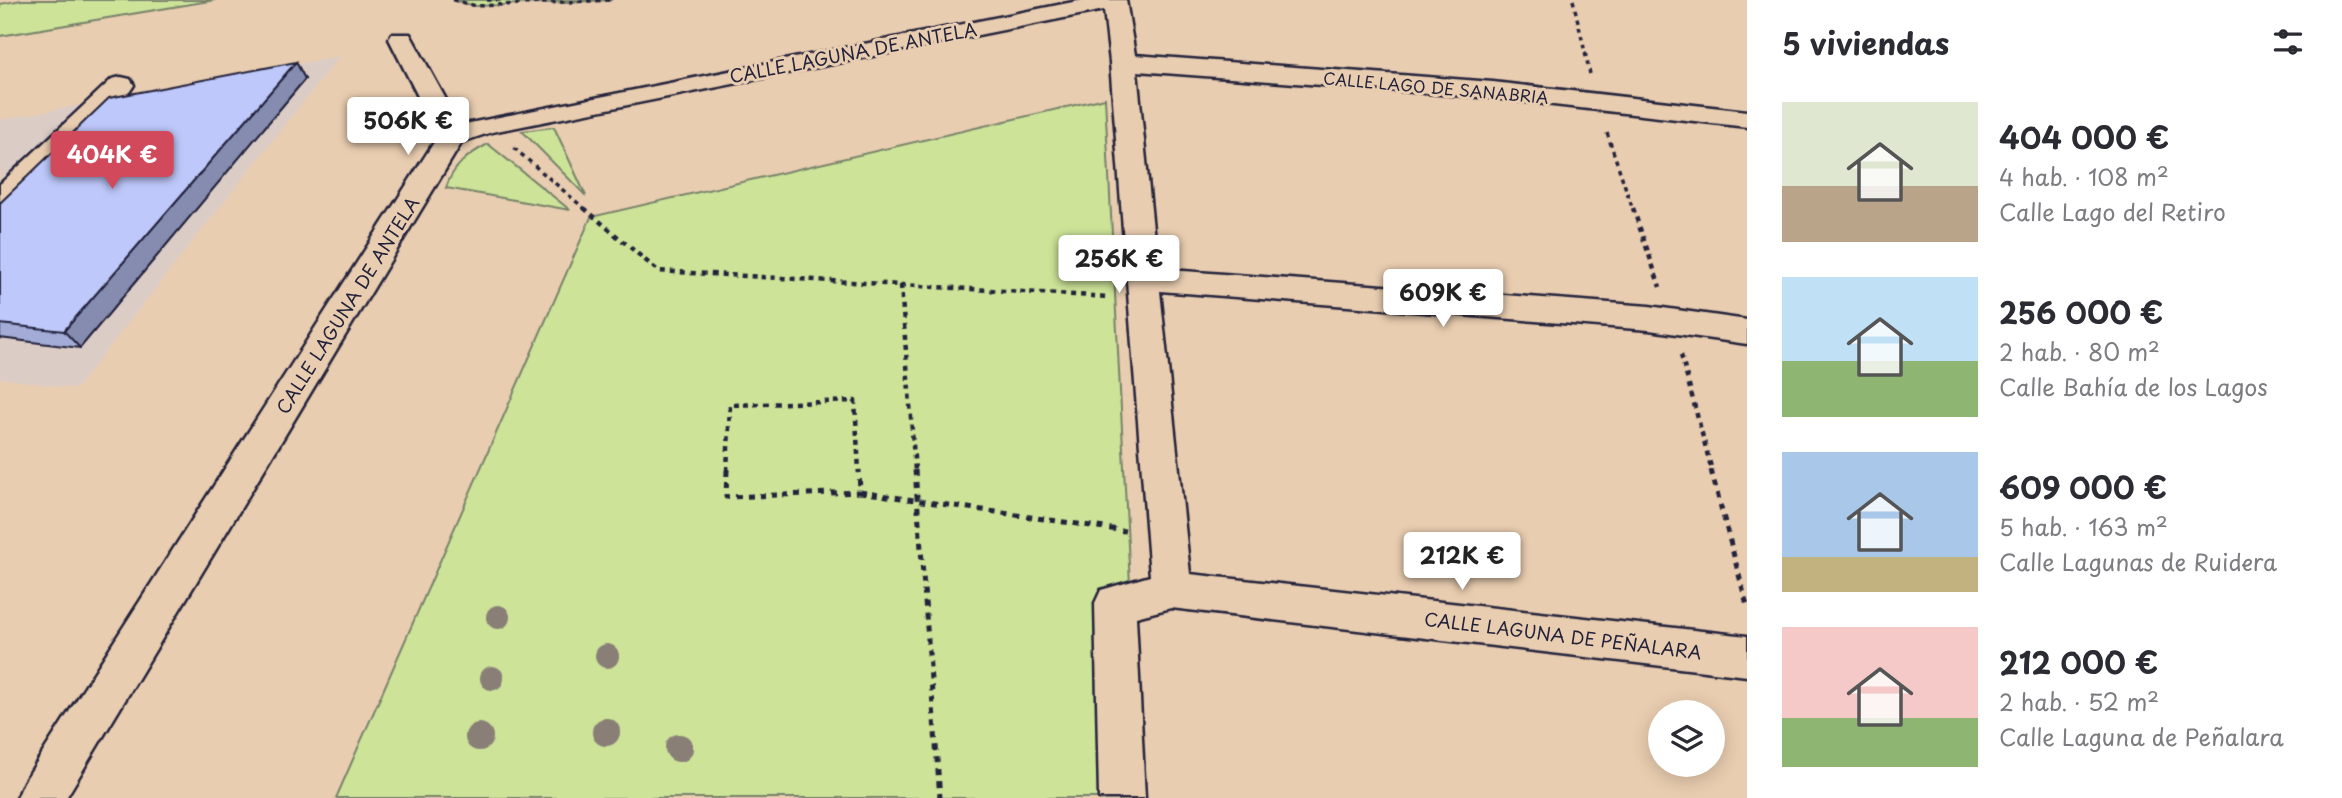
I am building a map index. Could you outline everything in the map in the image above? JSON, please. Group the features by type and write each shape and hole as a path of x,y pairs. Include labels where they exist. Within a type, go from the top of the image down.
{"street":[{"path":"1114,0 1124,62 1171,590"},
{"name":"CALLE LAGUNA DE ANTELA","path":"40,798 452,136 486,125 1114,0"},
{"path":"401,39 452,136"},
{"name":"CALLE LAGO DE SANABRIA","path":"1124,62 1493,90 1747,119"},
{"path":"0,200 121,85"},
{"path":"1145,289 1648,318 1747,332"},
{"name":"CALLE LAGUNA DE PEÑALARA","path":"1122,798 1115,603 1171,590 1747,656"}],"path":[{"path":"453,0 476,6 612,0"},
{"path":"487,0 541,0"},
{"path":"486,125 658,271 901,285 1145,289"},
{"path":"901,285 940,798"},
{"path":"860,492 855,401 730,405 726,497 860,492 1125,531"}],"shaded area":[{"path":"340,56 76,389 0,378 0,120"}],"green space":[{"path":"22,0 215,0 0,36 0,4"},
{"path":"453,0 612,0 476,6"},
{"path":"1105,98 1131,604 1109,798 336,798 591,217"},
{"path":"554,127 586,196 522,131"},
{"path":"488,144 570,210 446,188 462,162"}],"building":[{"path":"296,62 64,331 0,324 0,203 109,98"}]}
